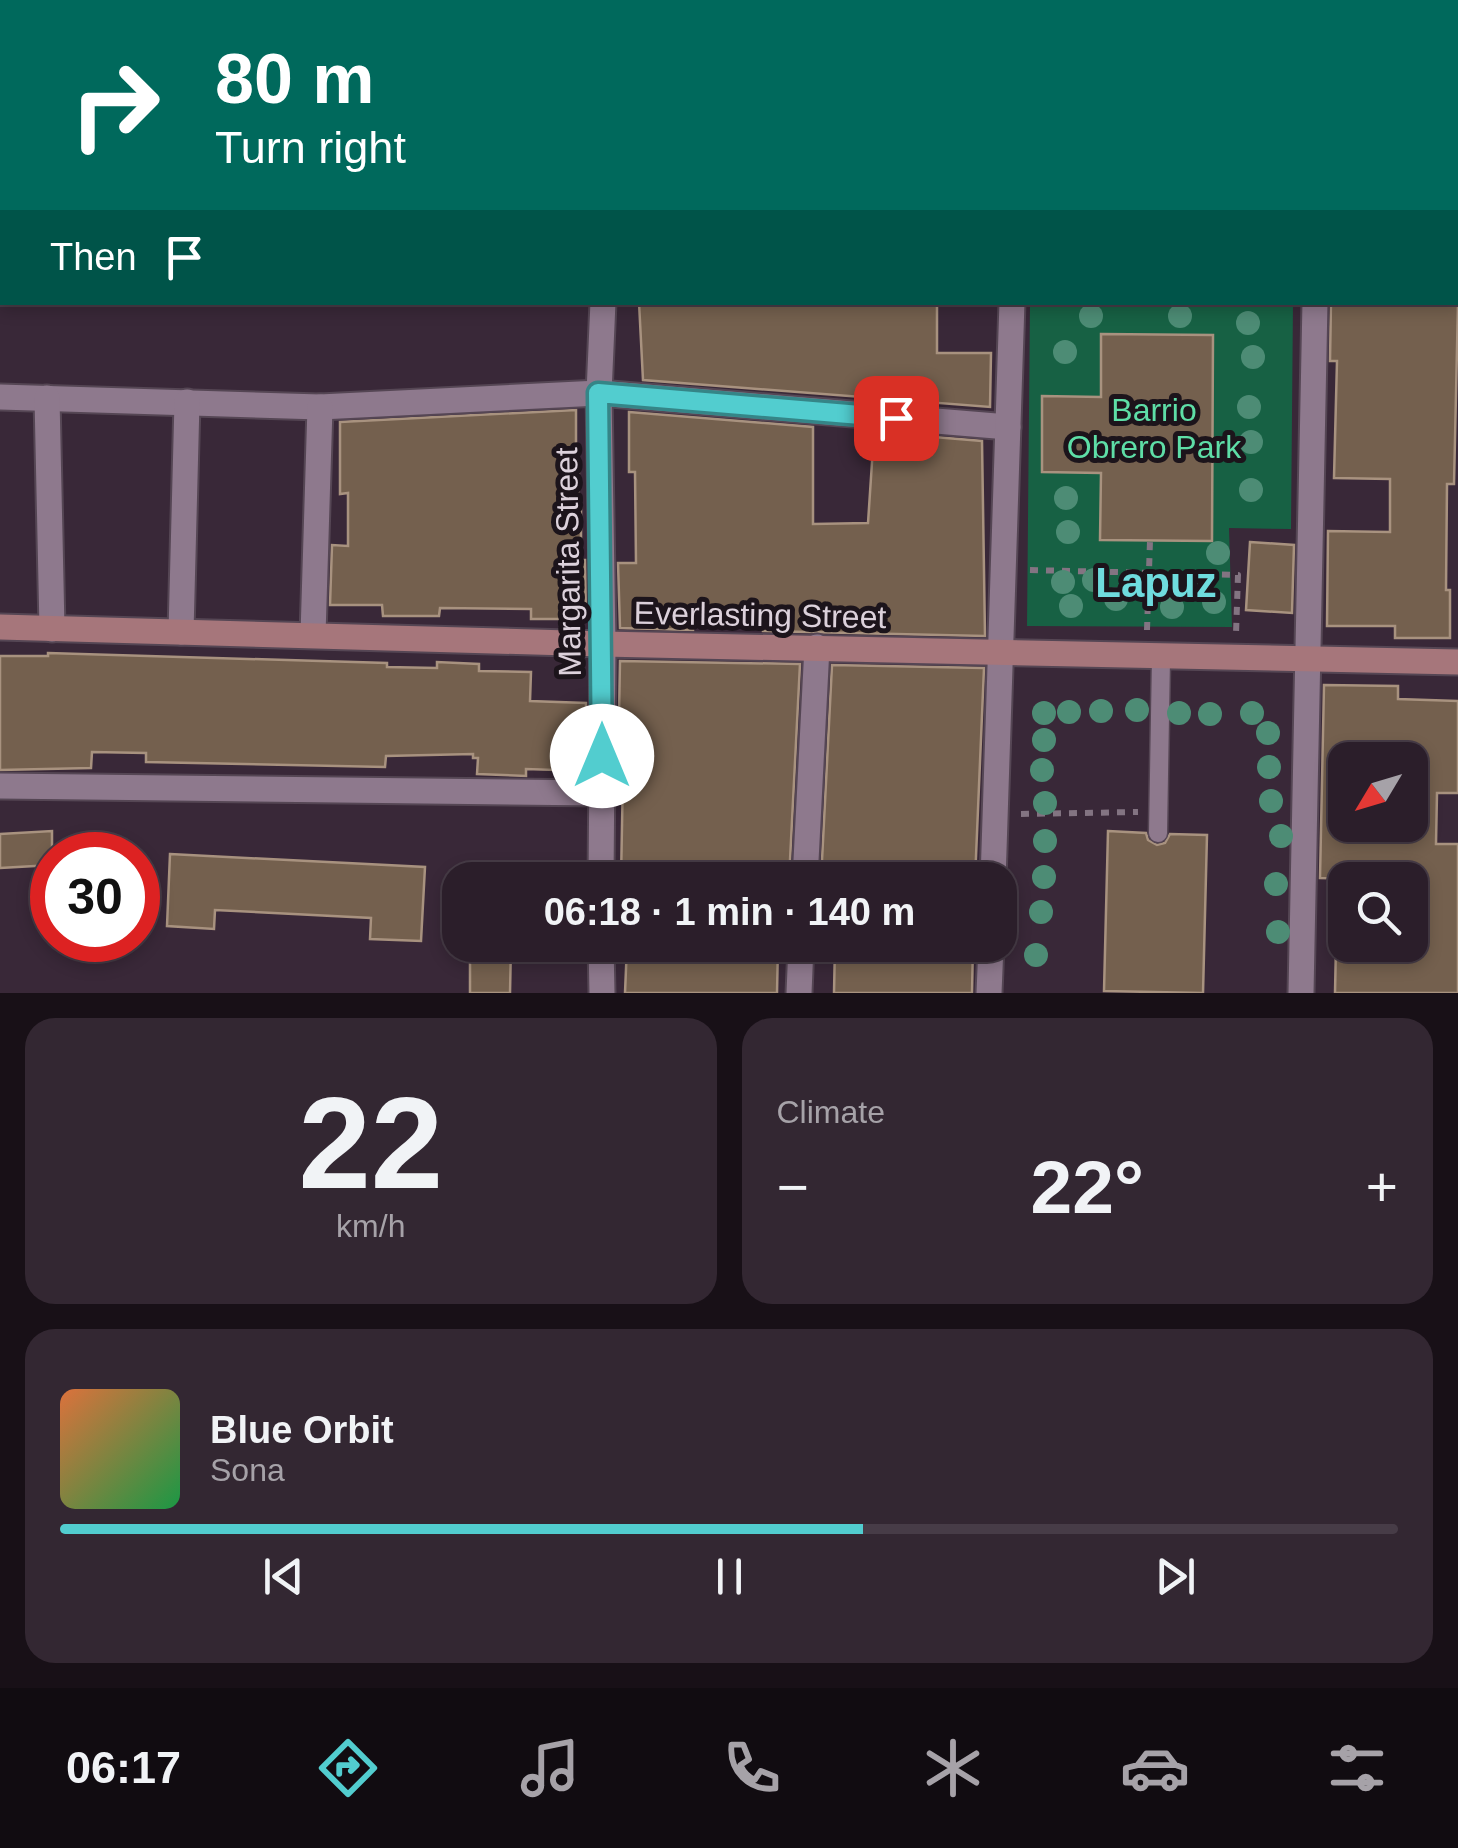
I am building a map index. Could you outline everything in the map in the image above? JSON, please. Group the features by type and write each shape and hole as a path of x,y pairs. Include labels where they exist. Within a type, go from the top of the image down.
{"street":[{"name":"Margarita Street","path":"601,862 603,644 598,393 603,305"},
{"path":"994,862 1012,305"},
{"path":"1301,993 1315,305"},
{"path":"0,396 320,407 598,393 1008,427"},
{"path":"47,398 52,628"},
{"path":"181,632 187,402"},
{"path":"313,634 320,407"},
{"name":"Everlasting Street","path":"0,627 1458,662"},
{"path":"806,862 817,646"},
{"path":"0,786 601,794"},
{"path":"602,962 602,993"},
{"path":"799,993 800,962"},
{"path":"989,993 990,962"}],"lane":[{"path":"1154,657 1158,834"}],"path":[{"path":"1150,541 1154,657"},
{"path":"1004,570 1238,574 1236,659"},
{"path":"996,812 1134,814 1158,796"}],"green space":[{"name":"Barrio Obrero Park","path":"1030,305 1293,305 1291,529 1229,528 1232,627 1027,626"}],"building":[{"path":"639,305 937,305 937,353 991,353 990,407 643,380"},
{"path":"1331,305 1458,305 1454,484 1447,484 1446,590 1450,590 1450,638 1395,638 1395,626 1327,626 1328,531 1390,532 1390,479 1334,478 1337,361 1330,361"},
{"path":"1101,334 1213,335 1212,541 1100,540 1101,473 1042,472 1042,396 1101,397"},
{"path":"576,410 586,619 531,619 531,609 440,608 439,616 383,616 382,605 330,605 332,545 348,546 348,493 340,494 340,422"},
{"path":"629,412 813,427 813,524 868,523 874,432 982,441 985,636 763,631 763,612 693,611 693,630 620,628 618,563 636,563 635,472 629,472"},
{"path":"1250,542 1294,545 1292,613 1246,610"},
{"path":"48,653 387,663 387,667 437,668 437,662 479,664 479,671 531,672 530,701 586,703 586,771 526,769 526,776 477,774 478,758 473,758 473,754 386,756 385,767 146,762 146,753 92,752 91,768 0,770 0,656"},
{"path":"620,661 800,664 790,862 621,862 623,772 618,771"},
{"path":"832,665 984,668 976,862 822,862"},
{"path":"1324,685 1398,686 1398,699 1458,701 1458,793 1437,793 1436,844 1458,844 1458,993 1335,993 1336,962 1428,962 1428,862 1328,862 1328,878 1320,878"},
{"path":"1108,831 1146,833 1148,840 1157,845 1165,843 1170,834 1207,835 1203,993 1104,991"},
{"path":"30,832 30,866 0,868 0,834"},
{"path":"170,854 425,867 421,941 370,939 371,918 215,910 214,929 167,926"},
{"path":"470,962 511,962 510,993 470,993"},
{"path":"626,962 778,962 777,993 625,993"},
{"path":"835,962 973,962 972,993 834,993"}],"district":[{"name":"Lapuz","path":"1156,582"}],"route":[{"path":"602,756 598,393 896,418"}]}
